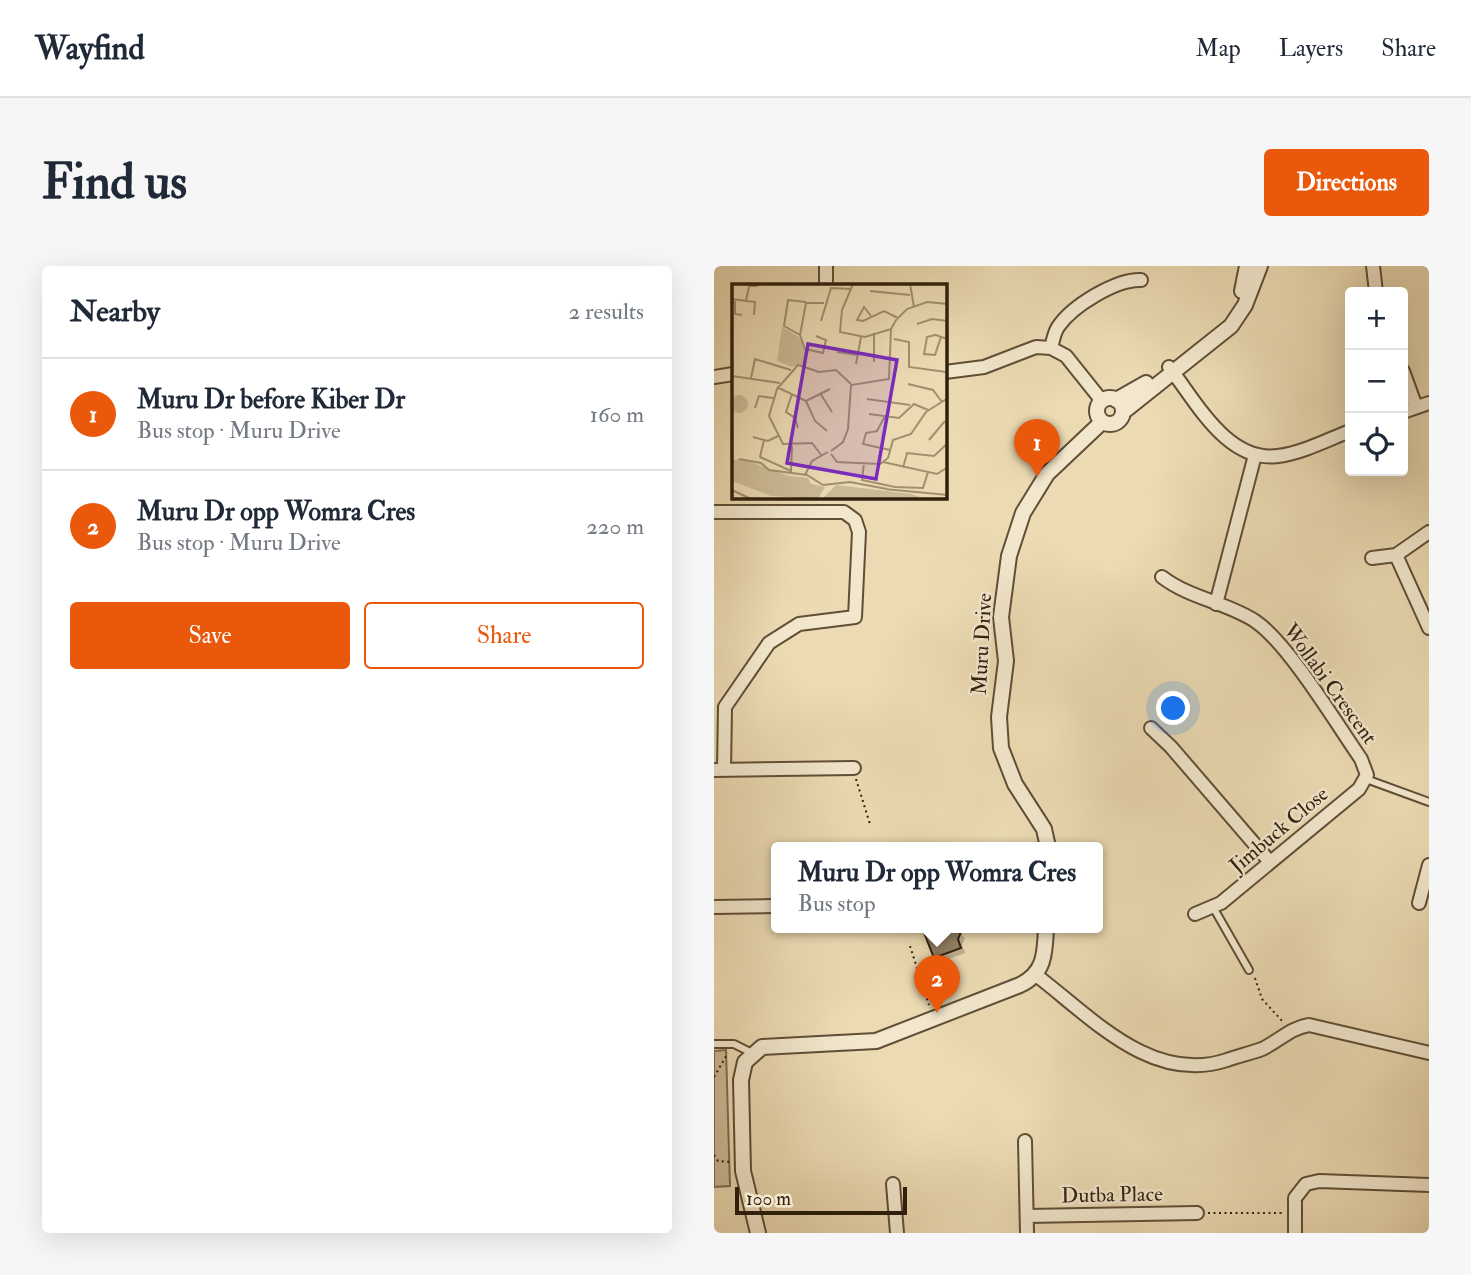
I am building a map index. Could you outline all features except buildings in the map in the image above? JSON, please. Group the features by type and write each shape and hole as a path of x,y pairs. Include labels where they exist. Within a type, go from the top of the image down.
{"street":[{"path":"826,266 826,284"},
{"path":"1171,370 1232,313 1241,294 1247,266"},
{"path":"1102,422 1097,411 1114,404 1171,370 1231,326 1245,305 1260,266"},
{"path":"1373,266 1376,287"},
{"path":"1051,348 1060,324 1103,290 1124,281 1142,280"},
{"path":"947,372 984,367 1036,347 1051,348 1066,356 1114,404"},
{"path":"1171,370 1227,439 1255,455 1282,456 1345,433"},
{"path":"714,377 732,374"},
{"path":"1408,385 1416,407"},
{"path":"1408,410 1429,403"},
{"name":"Muru Drive","path":"1047,842 1044,829 1015,784 1002,748 1000,707 1006,661 1001,617 1009,556 1023,513 1047,474 1102,422 1110,425 1118,422 1114,404"},
{"path":"1216,604 1255,455"},
{"path":"714,513 839,511 859,518 855,617 799,624 769,643 724,707 719,770 855,768"},
{"path":"1372,558 1396,555 1429,532"},
{"path":"1396,555 1429,628"},
{"name":"Wollabi Crescent","path":"1162,577 1189,595 1255,621 1273,637 1361,758 1367,771 1366,779"},
{"path":"1151,728 1171,747 1270,862"},
{"name":"Jimbuck Close","path":"1195,914 1213,907 1270,862 1359,789 1366,779"},
{"path":"1419,903 1429,865"},
{"path":"714,907 771,906"},
{"path":"758,1233 743,1164 741,1080 743,1067 752,1053 773,1045 857,1043 881,1039 1020,985 1036,975 1044,960 1046,933"},
{"path":"1036,975 1134,1049 1162,1062 1191,1066 1215,1064 1262,1048 1303,1026 1323,1026 1411,1051 1429,1053"},
{"path":"1025,1141 1027,1233"},
{"path":"1295,1233 1294,1213 1298,1192 1312,1182 1429,1185"},
{"path":"893,1184 897,1233"},
{"name":"Dutba Place","path":"1027,1216 1197,1213"}],"lane":[{"name":"Wollabi Crescent","path":"1366,779 1429,802"},
{"path":"1213,907 1249,970"},
{"path":"714,1044 734,1044 752,1053"}],"path":[{"path":"855,768 856,785 870,824"},
{"path":"910,946 930,1010"},
{"path":"1249,970 1262,999 1282,1020 1288,1032"},
{"path":"714,1077 734,1044"},
{"path":"714,1155 718,1161 743,1164"},
{"path":"1197,1213 1294,1213"}],"shaded area":[{"path":"726,1050 730,1186 714,1187 714,1051"}],"place":[{"name":"Muru Dr before Kiber Dr","path":"1037,477"},
{"name":"Muru Dr opp Womra Cres","path":"937,1013"}]}
